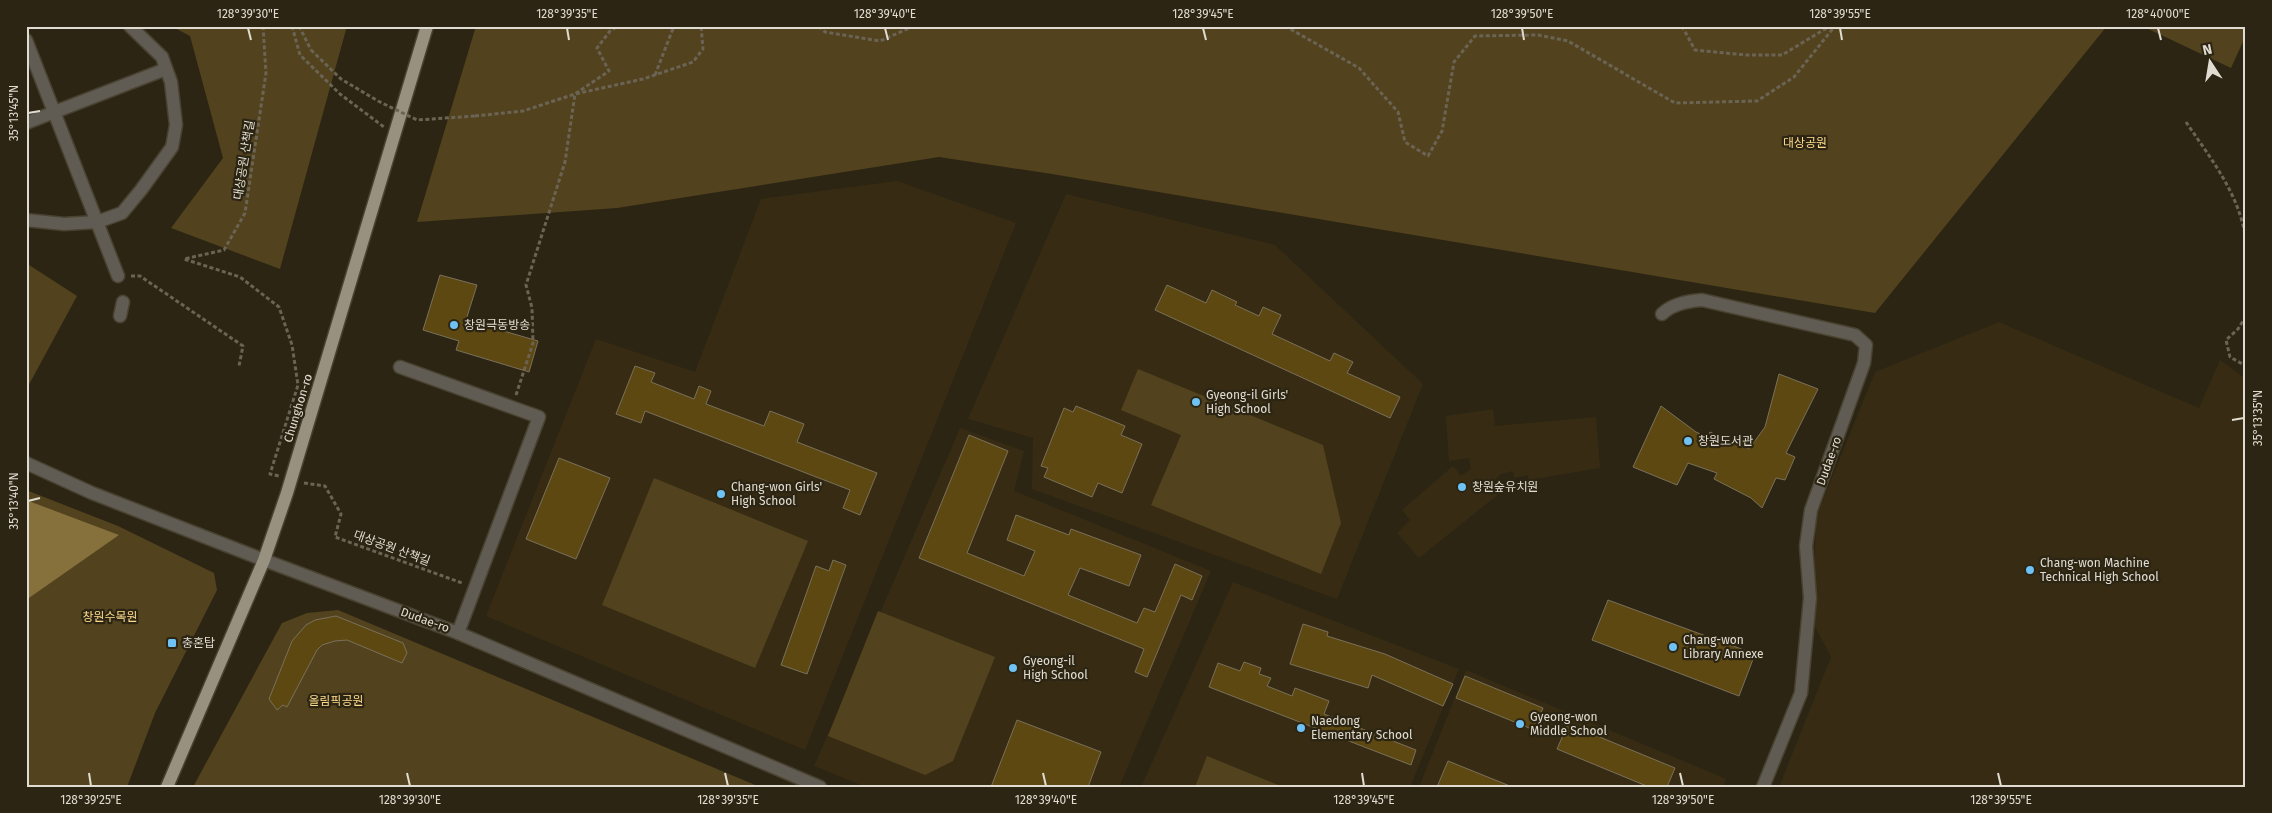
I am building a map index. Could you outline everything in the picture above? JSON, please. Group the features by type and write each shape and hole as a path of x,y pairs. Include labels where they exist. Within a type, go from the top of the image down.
{"main road":[{"name":"Chunghon-ro","path":"166,787 264,560 290,480 427,26"}],"street":[{"path":"26,220 64,224 97,222 122,213 172,147 176,125 171,82 162,58 130,26"},
{"path":"26,40 118,276"},
{"path":"26,123 166,68"},
{"name":"Dudae-ro","path":"1662,314 1666,310 1688,301 1702,300 1855,335 1866,345 1864,363 1811,510 1806,546 1810,598 1801,693 1763,787"},
{"path":"120,316 123,302"},
{"path":"400,367 540,417 458,633"},
{"name":"Dudae-ro","path":"26,463 92,493 458,633 820,787"}],"path":[{"name":"대상공원 산책길","path":"263,26 266,73 245,213 224,250 184,258 240,277 279,307 292,345 298,385 270,474 290,480 325,486 341,514 335,537 475,588"},
{"path":"292,26 300,55 340,94 394,134"},
{"path":"299,26 311,50 341,79 378,101 417,120 523,110 693,62 702,49 701,26"},
{"path":"512,407 533,343 532,308 526,285 565,162 575,94 609,71 597,48 610,30 618,26"},
{"path":"656,74 674,26"},
{"path":"819,26 825,32 880,41 914,26"},
{"path":"1285,26 1360,68 1398,112 1406,142 1428,156 1442,131 1454,62 1475,36 1538,35 1568,41 1675,103 1757,101 1794,77 1834,26"},
{"path":"1682,26 1695,50 1746,55 1782,55 1830,26"},
{"path":"2186,122 2226,181 2244,224 2246,242"},
{"path":"118,276 140,276 242,346 239,366"},
{"path":"2246,316 2238,329 2226,340 2230,357 2246,366"}],"shaded area":[{"name":"Chang-won Girls' High School","path":"897,181 1016,223 805,750 486,616 596,339 695,372 761,199"},
{"name":"Gyeong-il Girls' High School","path":"1066,194 1275,245 1423,384 1337,599 1032,489 1033,438 968,419"},
{"name":"Chang-won Machine Technical High School","path":"1999,322 2199,408 2220,360 2246,379 2246,787 1779,787 1831,657 1813,623 1816,517 1875,372"},
{"name":"창원숲유치원","path":"1493,409 1495,426 1596,417 1600,468 1529,480 1528,475 1514,478 1513,471 1501,474 1493,482 1500,493 1419,558 1397,533 1410,520 1402,510 1453,466 1461,476 1471,469 1469,458 1449,461 1446,416"},
{"name":"Gyeong-il High School","path":"960,428 1024,451 1014,491 1211,571 1119,787 866,787 814,766"},
{"path":"26,500 119,535 26,600"},
{"name":"Naedong Elementary School","path":"1233,582 1459,669 1410,787 1141,787"},
{"name":"Gyeong-won Middle School","path":"1466,670 1726,779 1723,787 1419,787"}],"green space":[{"path":"171,26 347,26 280,269 171,228 223,158 190,36"},
{"name":"대상공원","path":"476,26 2107,26 1875,313 1052,174 939,157 617,208 417,222"},
{"path":"2142,26 2246,26 2246,35 2231,68"},
{"path":"26,263 77,296 26,390"},
{"path":"1138,369 1323,445 1341,523 1321,574 1151,505 1181,435 1121,410"},
{"path":"654,478 808,541 755,668 602,605"},
{"name":"창원수목원","path":"26,490 118,526 214,573 217,590 155,713 127,787 26,787"},
{"name":"올림픽공원","path":"338,610 760,787 193,787 282,623 307,613"},
{"path":"878,611 995,657 953,761 925,775 828,736"},
{"path":"1207,756 1283,787 1195,787"}],"building":[{"name":"창원극동방송","path":"440,275 477,285 466,320 538,341 529,372 456,350 459,341 423,330"},
{"path":"1167,285 1206,303 1212,290 1237,302 1235,305 1259,316 1263,307 1281,315 1272,334 1330,361 1334,353 1353,362 1347,373 1400,397 1390,418 1155,310"},
{"path":"635,366 655,373 651,382 694,399 699,386 711,391 706,404 764,426 770,411 804,424 797,442 877,473 860,515 843,508 850,490 645,411 641,423 616,414"},
{"name":"창원도서관","path":"1779,374 1818,389 1786,453 1795,457 1785,480 1776,478 1762,508 1751,498 1714,479 1717,473 1688,463 1677,485 1633,467 1661,406 1696,432 1707,437 1710,432 1749,449 1765,427"},
{"path":"1076,406 1125,426 1121,435 1142,444 1122,493 1098,483 1092,497 1044,477 1048,468 1041,466 1064,408 1073,412"},
{"path":"969,435 1008,451 967,553 1024,576 1035,551 1007,540 1016,515 1069,535 1071,529 1141,555 1129,586 1080,568 1068,595 1137,623 1144,608 1155,612 1175,564 1202,576 1192,600 1181,595 1147,677 1135,672 1144,649 919,558"},
{"path":"559,458 610,478 576,559 526,539"},
{"path":"833,560 846,565 807,674 781,665 816,566 829,571"},
{"name":"Chang-won Library Annexe","path":"1608,600 1755,654 1739,696 1592,640"},
{"path":"336,616 403,643 407,653 402,663 347,640 322,645 317,650 287,707 283,705 277,710 269,699 292,641 306,625 315,620"},
{"path":"1303,624 1328,632 1327,636 1385,654 1453,684 1443,706 1372,675 1368,688 1290,664"},
{"path":"1244,662 1261,668 1259,674 1271,678 1267,686 1292,696 1295,688 1329,701 1324,714 1416,750 1411,765 1209,687 1218,663 1240,671"},
{"path":"1465,676 1543,708 1534,730 1456,698"},
{"path":"1017,720 1101,752 1088,787 991,787"},
{"path":"1568,724 1675,768 1667,787 1649,787 1557,749"},
{"path":"1448,761 1510,786 1437,787"}],"place":[{"name":"창원극동방송","path":"454,325"},
{"name":"Gyeong-il Girls' High School","path":"1196,402"},
{"name":"창원도서관","path":"1688,441"},
{"name":"창원숲유치원","path":"1462,487"},
{"name":"Chang-won Girls' High School","path":"721,494"},
{"name":"Chang-won Machine Technical High School","path":"2030,570"},
{"name":"충혼탑","path":"172,643"},
{"name":"Chang-won Library Annexe","path":"1673,647"},
{"name":"Gyeong-il High School","path":"1013,668"},
{"name":"Gyeong-won Middle School","path":"1520,724"},
{"name":"Naedong Elementary School","path":"1301,728"}]}
